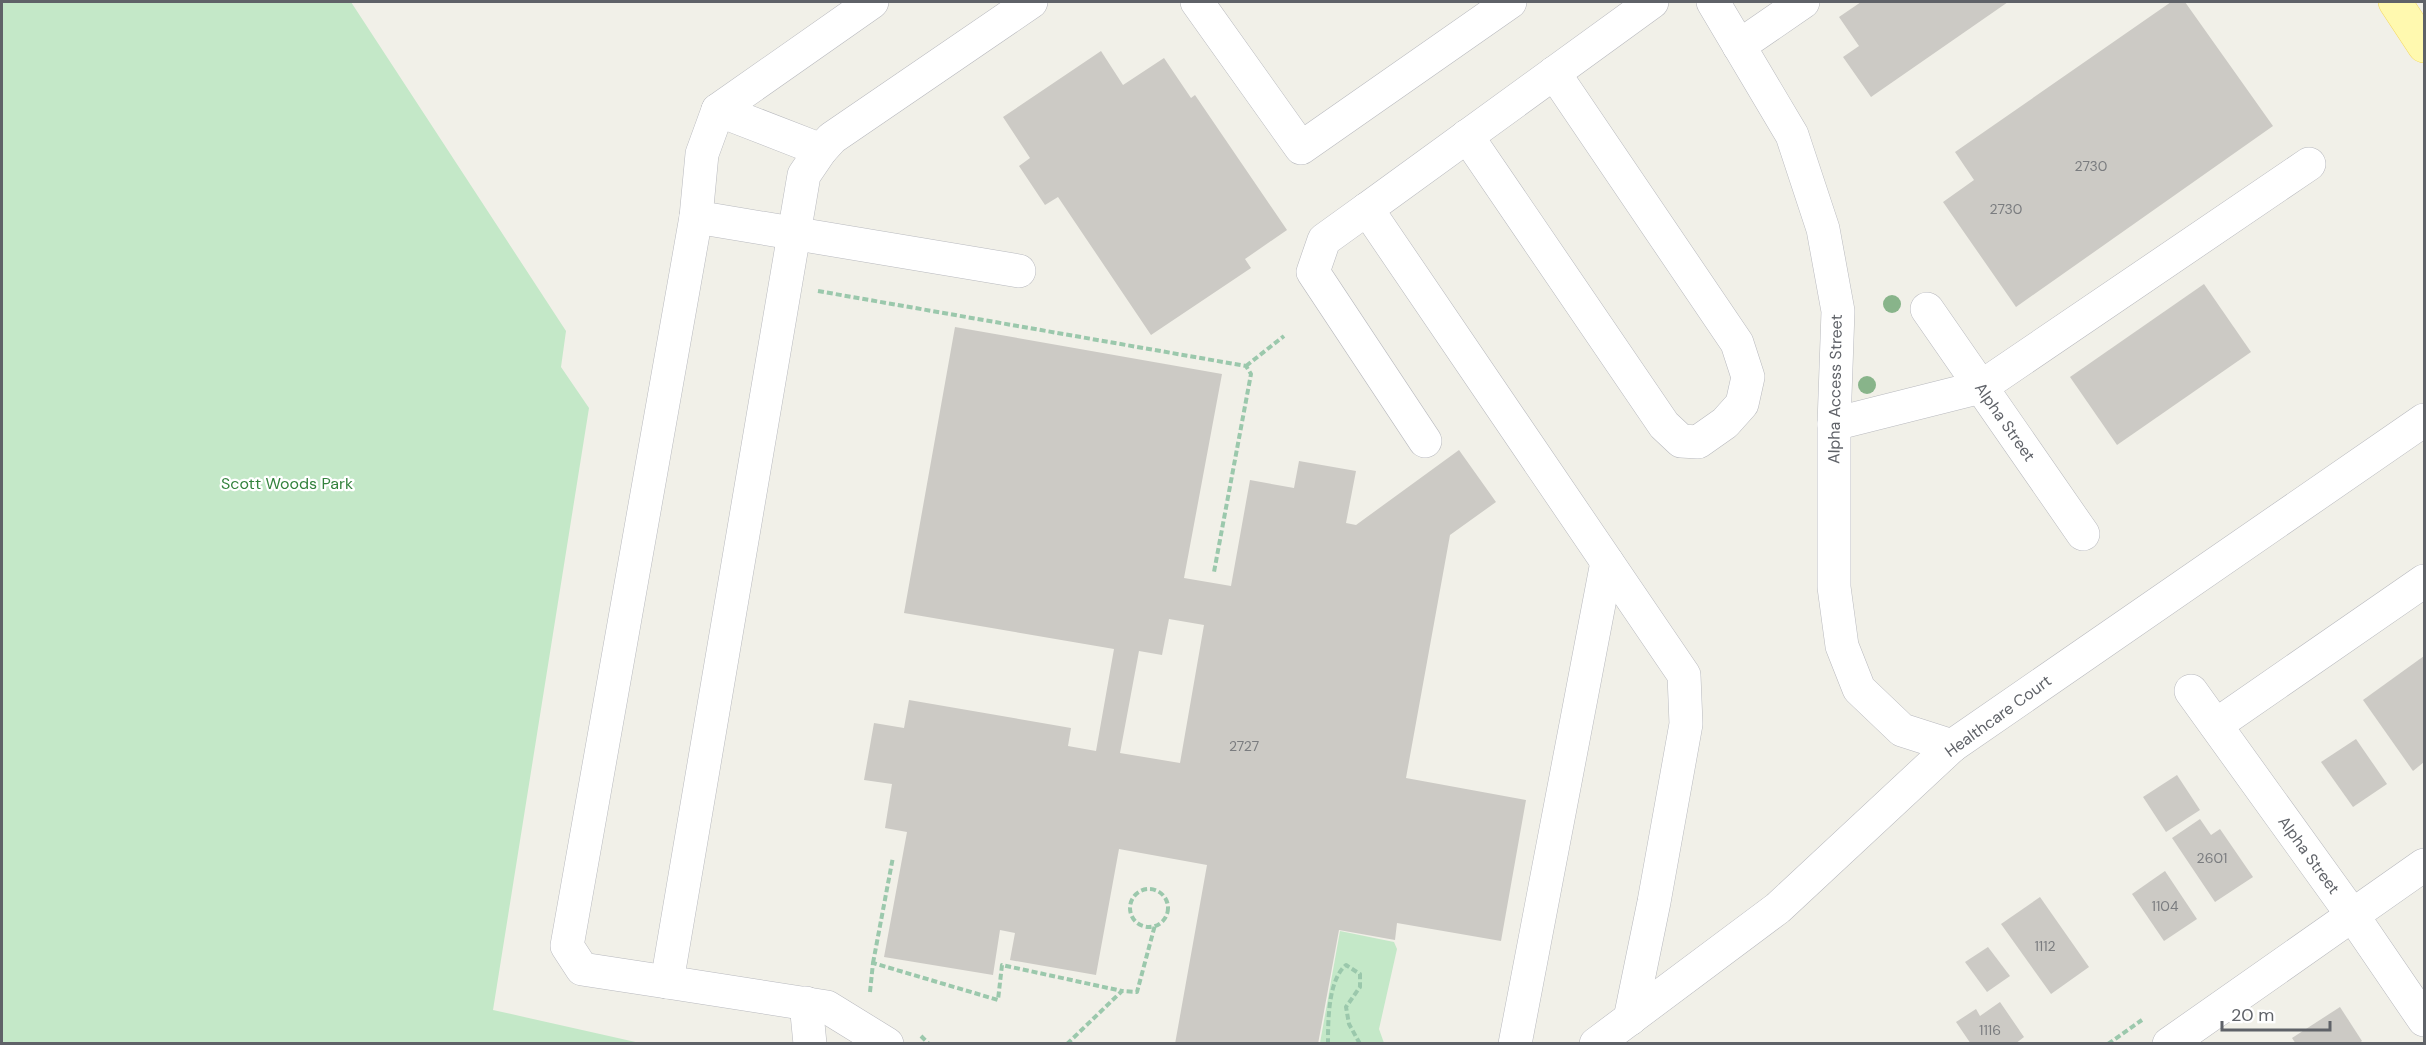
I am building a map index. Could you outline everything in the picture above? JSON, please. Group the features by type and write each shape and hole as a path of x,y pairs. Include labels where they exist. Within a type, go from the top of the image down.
{"main road":[{"path":"2395,2 2424,46"}],"street":[{"path":"872,2 718,110 702,154 696,217 567,946 582,969 827,1007 899,1036"},
{"path":"668,982 804,176 832,138 1031,2"},
{"path":"1197,2 1301,148 1510,2"},
{"path":"1425,441 1313,272 1324,240 1652,2"},
{"name":"Alpha Access Street","path":"1713,2 1792,135 1823,229 1838,311 1834,424 1833,587 1842,646 1859,689 1902,730 1952,746"},
{"path":"1739,46 1803,2"},
{"path":"1467,136 1664,425 1681,441 1698,442 1725,423 1742,404 1748,377 1737,343 1554,73"},
{"path":"718,110 821,150"},
{"path":"1834,424 1981,387 2309,164"},
{"path":"1367,209 1684,675 1686,724 1630,1019"},
{"path":"696,217 1019,271"},
{"name":"Alpha Street","path":"1928,309 2083,534"},
{"name":"Healthcare Court","path":"1596,1044 1778,908 1952,746 2424,420"},
{"path":"1515,1044 1607,562"},
{"path":"2216,725 2424,581"},
{"name":"Alpha Street","path":"2191,691 2353,916 2424,1020"},
{"path":"2169,1044 2424,865"},
{"path":"806,1003 810,1044"}],"path":[{"path":"784,286 1246,366 1284,336"},
{"path":"1215,572 1251,374 1246,366"},
{"path":"878,999 869,991 893,857"},
{"path":"873,963 998,1000 1002,965 1122,991 1137,992 1155,925 1161,922 1167,911 1165,898 1155,890 1142,890 1131,902 1131,914 1138,923 1155,925"},
{"path":"1328,1044 1328,1019 1337,973 1346,965 1360,974 1360,987 1346,1006 1350,1024 1360,1044"},
{"path":"1067,1044 1122,991"},
{"path":"2108,1044 2146,1017"},
{"path":"899,1036 929,1044"}],"green space":[{"name":"Scott Woods Park","path":"2,2 351,2 566,331 561,367 589,408 493,1010 640,1043 2,1043"},
{"path":"1340,931 1394,942 1397,949 1379,1029 1384,1043 1320,1043"}],"building":[{"path":"1861,2 2008,2 1871,97 1843,57 1859,46 1839,17"},
{"path":"2171,2 2185,2 2273,126 2016,307 1943,202 1974,180 1955,152"},
{"path":"1101,51 1123,85 1164,58 1191,98 1195,95 1287,230 1245,259 1251,268 1151,335 1058,197 1045,205 1019,166 1030,158 1003,117"},
{"path":"2204,284 2251,352 2117,445 2070,377"},
{"path":"955,327 1222,374 1184,578 1231,586 1250,480 1294,488 1299,461 1356,471 1346,523 1356,525 1459,450 1496,502 1450,535 1406,778 1526,800 1501,941 1397,923 1395,940 1339,930 1318,1044 1175,1044 1207,865 1119,849 1096,975 1010,960 1015,933 1000,930 993,975 884,957 907,832 885,828 892,784 864,780 874,723 904,728 909,700 1071,728 1068,746 1096,751 1114,649 904,613","holes":["1169,619 1204,625 1180,763 1120,753 1139,651 1162,655"]},
{"path":"2424,656 2424,762 2413,771 2363,700"},
{"path":"2356,739 2387,784 2353,807 2321,762"},
{"path":"2177,775 2200,810 2166,832 2143,797"},
{"path":"2200,819 2211,835 2220,829 2253,877 2215,902 2172,838"},
{"path":"2165,871 2197,919 2164,941 2132,894"},
{"path":"2040,897 2089,967 2051,994 2001,924"},
{"path":"1988,947 2010,976 1987,992 1965,962"},
{"path":"2000,1002 2024,1037 2015,1044 1971,1044 1956,1022 1976,1009 1980,1016"},
{"path":"2340,1007 2362,1041 2358,1044 2296,1044 2292,1038"}]}
